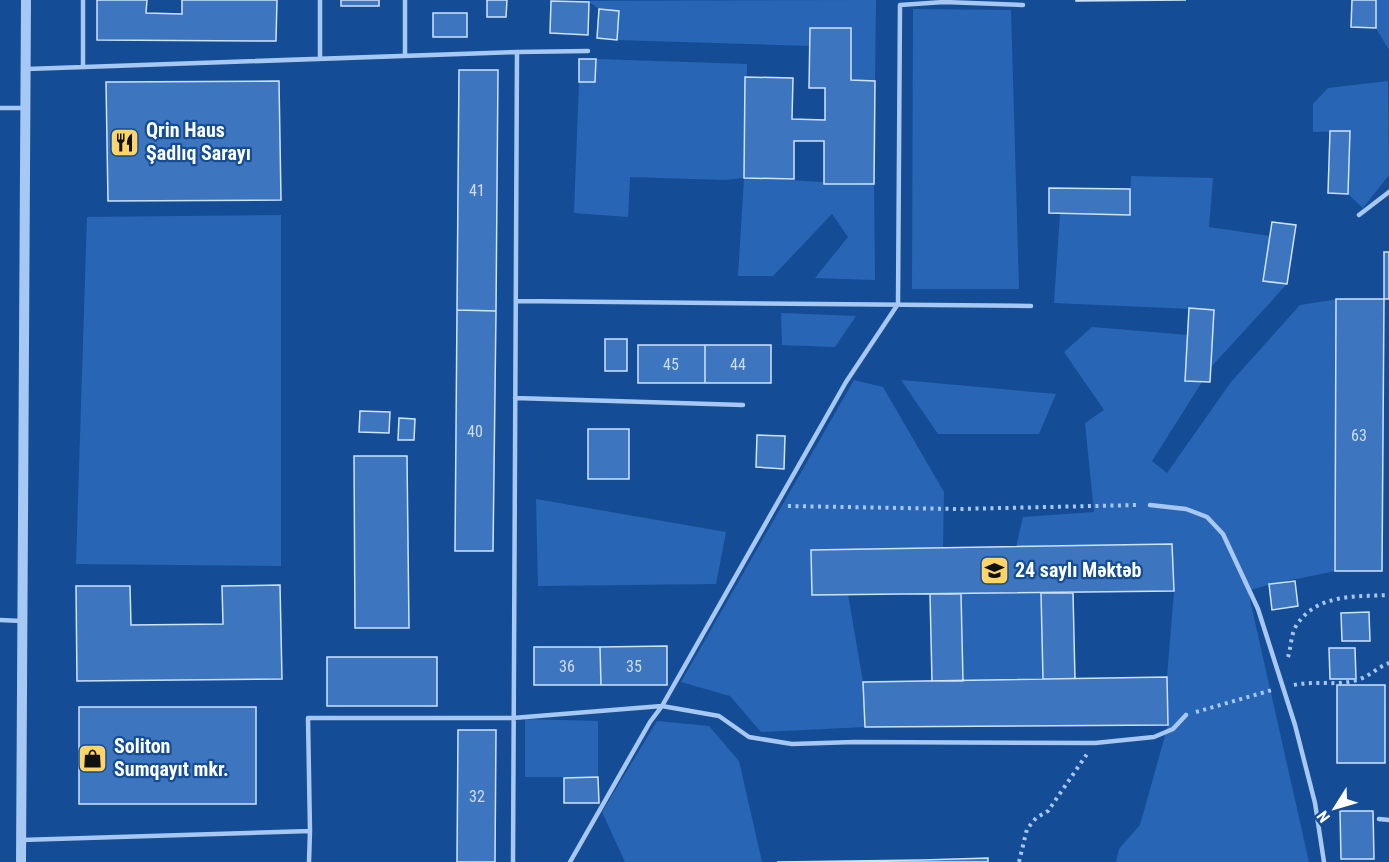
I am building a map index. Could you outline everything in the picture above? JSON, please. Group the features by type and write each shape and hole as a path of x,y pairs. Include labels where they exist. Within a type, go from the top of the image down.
{"street":[{"path":"21,862 26,0"}],"lane":[{"path":"82,67 83,0"},
{"path":"320,0 320,59"},
{"path":"405,0 405,56"},
{"path":"570,862 846,382 898,304 900,2 944,1 1023,5"},
{"path":"25,69 588,51"},
{"path":"513,862 517,52"},
{"path":"0,108 24,108"},
{"path":"1359,215 1389,192"},
{"path":"516,301 1030,306"},
{"path":"515,398 742,405"},
{"path":"1150,505 1186,509 1207,517 1223,534 1258,609 1295,725 1315,803 1324,862"},
{"path":"0,620 22,621"},
{"path":"309,862 308,718 513,718 662,705 718,716 749,737 792,744 1095,743 1154,737 1173,729 1186,715"},
{"path":"1379,819 1389,820"},
{"path":"21,840 310,831"}],"path":[{"path":"776,506 958,509 1150,505"},
{"path":"1282,687 1295,627 1306,614 1319,604 1331,599 1389,595"},
{"path":"1186,715 1305,682 1360,679 1389,663"},
{"path":"1019,862 1027,829 1035,818 1048,811 1095,743"}],"shaded area":[{"path":"876,0 875,81 851,80 851,28 811,28 810,46 617,40 619,11 599,9 589,2 551,1"},
{"path":"1376,0 1389,0 1389,50 1376,28"},
{"path":"913,9 1011,10 1019,289 912,289"},
{"path":"596,59 747,64 744,178 725,180 630,177 628,217 574,213 579,82 595,82"},
{"path":"1388,81 1389,175 1363,208 1348,194 1350,131 1313,132 1313,104 1328,88"},
{"path":"1131,176 1213,178 1209,227 1270,236 1264,280 1287,284 1211,367 1214,310 1054,303 1060,214 1129,215"},
{"path":"744,178 874,184 875,280 815,278 848,237 832,214 773,276 738,276"},
{"path":"281,215 281,566 76,564 87,217"},
{"path":"1339,299 1335,571 1248,591 1309,862 1116,862 1119,849 1140,825 1168,725 1167,677 1174,591 1172,544 1016,547 1023,517 1094,512 1085,423 1104,410 1064,352 1092,327 1188,335 1185,380 1202,382 1152,461 1167,473 1231,382 1300,305"},
{"path":"781,313 856,316 835,347 782,345"},
{"path":"854,380 883,387 944,492 943,548 811,550 812,595 848,594 863,682 865,727 761,732 730,696 681,682"},
{"path":"901,380 1056,394 1039,434 938,434"},
{"path":"536,499 726,532 716,584 538,586"},
{"path":"1041,593 1043,679 963,681 961,594"},
{"path":"525,719 598,721 598,777 525,777"},
{"path":"657,721 709,726 739,761 762,862 625,862 602,812"}],"building":[{"path":"97,0 147,0 146,13 182,14 182,0 277,0 276,41 97,40"},
{"path":"341,0 379,0 379,6 341,6"},
{"path":"487,0 507,0 506,17 487,17"},
{"path":"1076,0 1186,0 1076,1"},
{"path":"1352,0 1376,0 1376,28 1351,27"},
{"path":"551,1 589,2 588,35 550,33"},
{"path":"599,9 619,11 617,40 597,38"},
{"path":"433,13 467,13 467,37 433,37"},
{"path":"810,28 851,28 851,80 875,81 874,184 824,184 824,141 794,141 794,179 744,178 745,77 793,78 792,119 825,120 825,88 809,88"},
{"path":"579,59 596,59 595,82 579,82"},
{"path":"459,70 498,70 496,311 457,310"},
{"path":"279,81 281,200 108,201 106,82"},
{"path":"1330,131 1350,131 1348,194 1328,193"},
{"path":"1049,188 1130,189 1130,215 1049,213"},
{"path":"1272,222 1296,225 1287,284 1263,281"},
{"path":"1384,252 1389,252 1389,299 1384,299"},
{"path":"1336,299 1384,299 1382,571 1335,571"},
{"path":"1189,308 1214,310 1210,382 1185,381"},
{"path":"457,310 496,311 493,551 455,551"},
{"path":"605,339 627,339 627,371 605,371"},
{"path":"638,345 705,345 705,383 638,383"},
{"path":"705,345 771,345 771,383 705,383"},
{"path":"360,411 390,412 389,433 359,432"},
{"path":"399,418 415,419 414,440 398,440"},
{"path":"588,429 629,429 629,479 588,479"},
{"path":"757,435 785,436 784,469 756,467"},
{"path":"354,456 407,456 409,628 355,628"},
{"path":"1172,544 1174,591 812,595 811,550"},
{"path":"1295,581 1298,606 1272,610 1269,584"},
{"path":"280,585 282,679 77,681 76,586 130,586 131,625 223,624 222,586"},
{"path":"1041,593 1073,593 1075,679 1043,679"},
{"path":"930,594 961,594 963,681 932,681"},
{"path":"1369,612 1370,641 1342,641 1341,613"},
{"path":"667,646 667,685 601,685 600,647"},
{"path":"534,647 600,647 601,685 534,685"},
{"path":"1329,648 1355,648 1356,679 1330,679"},
{"path":"327,657 437,657 437,706 327,706"},
{"path":"1167,677 1168,725 865,727 863,682"},
{"path":"1337,685 1385,685 1385,763 1337,763"},
{"path":"79,707 256,707 256,804 79,804"},
{"path":"458,730 496,730 495,862 457,862"},
{"path":"598,777 599,803 564,803 564,778"},
{"path":"1340,811 1373,811 1374,859 1341,859"},
{"path":"988,858 988,862 777,862 922,860"}],"place":[{"name":"Qrin Haus Şadlıq Sarayı","path":"125,142"},
{"name":"24 saylı Məktəb","path":"994,570"},
{"name":"Soliton Sumqayıt mkr.","path":"93,758"}]}
